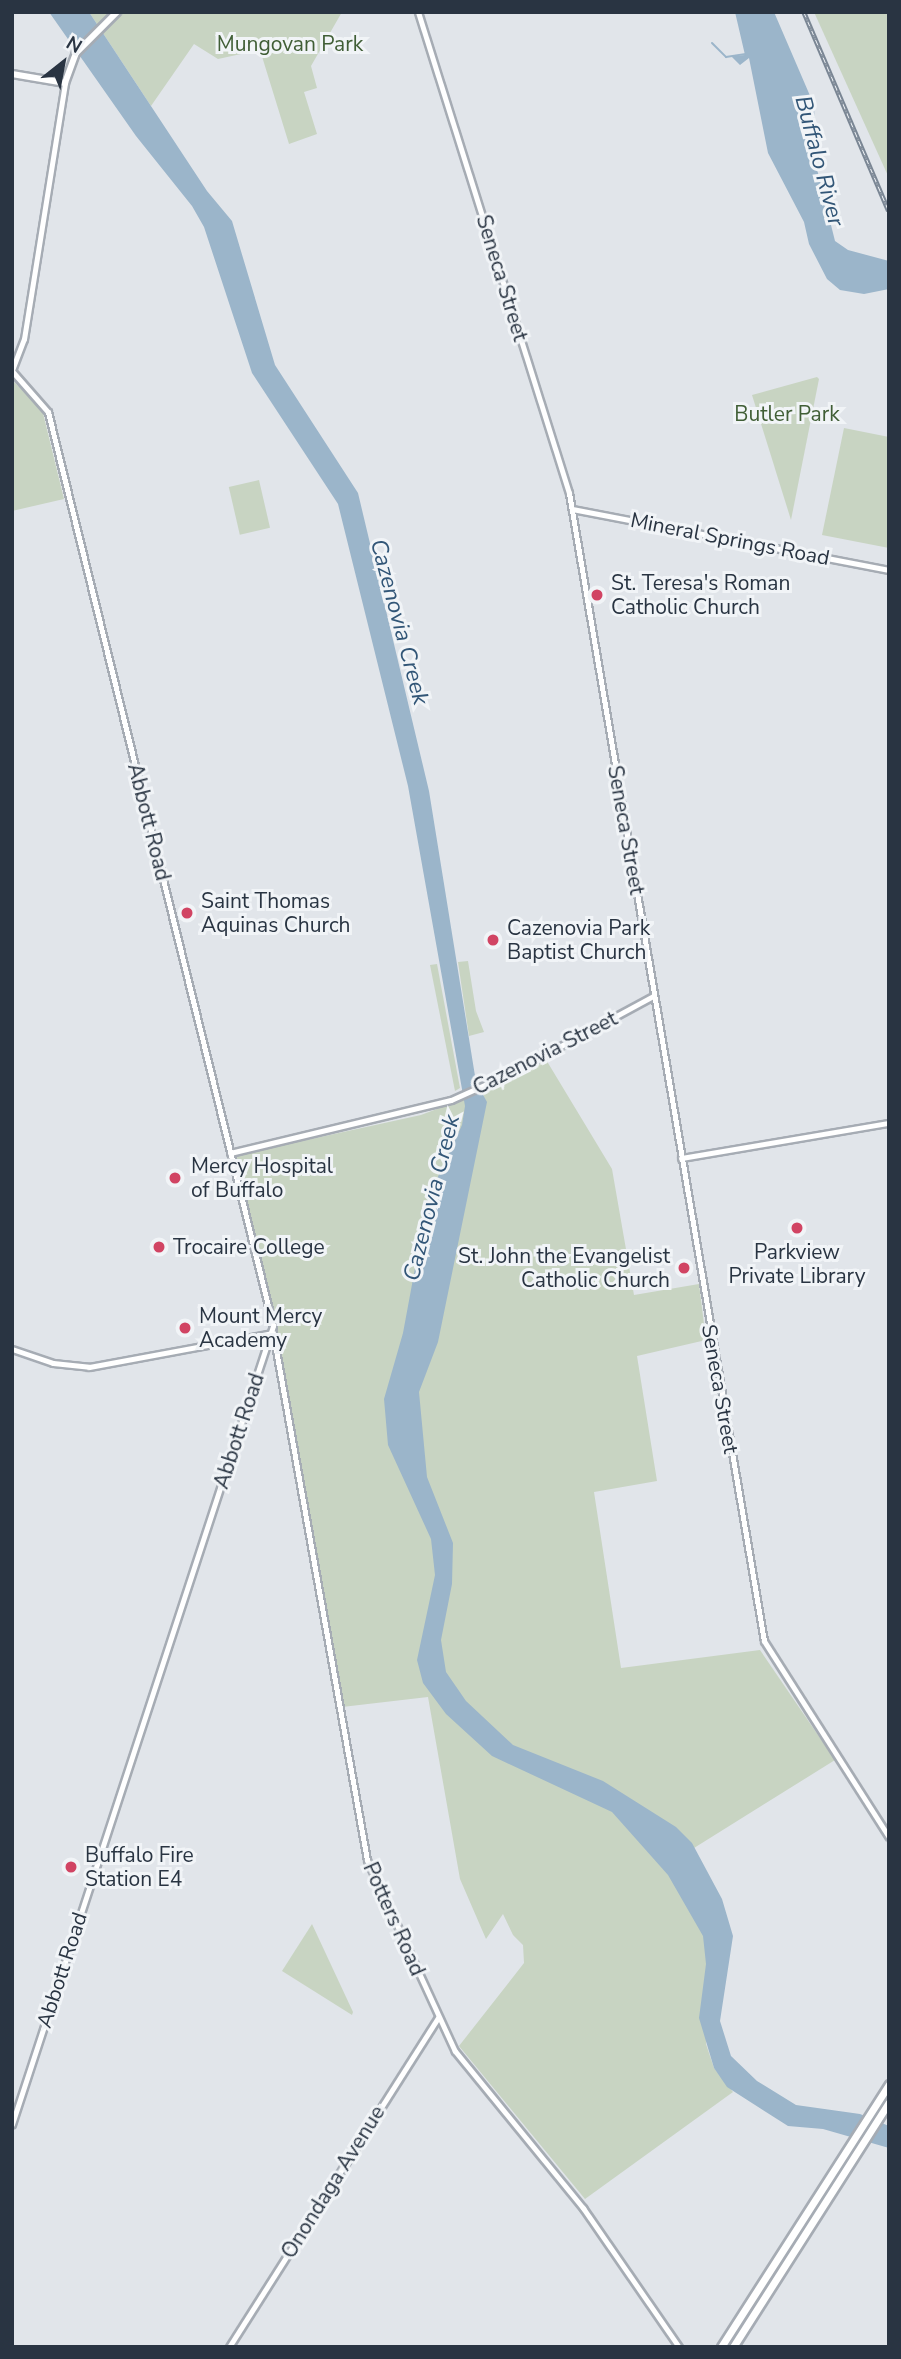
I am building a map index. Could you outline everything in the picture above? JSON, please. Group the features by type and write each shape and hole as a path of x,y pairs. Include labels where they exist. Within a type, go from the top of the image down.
{"highway":[{"path":"721,2347 889,2084"},
{"path":"733,2347 889,2102"},
{"path":"715,2347 753,2295"}],"main road":[{"path":"12,74 65,83 76,53 117,12"}],"street":[{"name":"Seneca Street","path":"418,12 572,509 764,1641 889,1837"},
{"path":"12,370 24,334 65,83"},
{"name":"Abbott Road","path":"12,370 48,412 272,1333 12,2124"},
{"name":"Mineral Springs Road","path":"572,509 889,570"},
{"name":"Cazenovia Street","path":"230,1153 404,1114 460,1096 484,1086 653,996"},
{"path":"681,1158 889,1123"},
{"path":"12,1349 53,1363 89,1367 272,1333"},
{"name":"Potters Road","path":"272,1333 366,1858 438,2018 474,2079 583,2208 679,2347"},
{"name":"Onondaga Avenue","path":"229,2347 438,2018"}],"green space":[{"name":"Mungovan Park","path":"89,12 342,12 311,66 317,88 304,92 317,134 289,144 260,50 218,59 194,44 151,106"},
{"path":"814,12 889,12 889,178"},
{"name":"Butler Park","path":"817,377 819,379 791,520 752,395"},
{"path":"12,380 42,409 64,499 12,511"},
{"path":"844,428 889,437 889,548 822,535"},
{"path":"259,480 270,528 240,535 229,487"},
{"path":"468,961 476,1011 484,1032 469,1036 458,962"},
{"path":"437,964 460,1088 455,1091 430,965"},
{"path":"545,1058 612,1169 634,1295 699,1284 706,1340 637,1356 657,1481 594,1492 621,1668 760,1650 835,1760 686,1853 710,1955 706,2044 714,2068 733,2092 585,2199 459,2046 524,1963 523,1945 513,1935 503,1914 486,1939 460,1879 428,1697 342,1707 274,1325 234,1156 421,1115 492,1088"},
{"path":"312,1924 353,2012 352,2015 282,1971"}],"water":[{"name":"Cazenovia Creek","path":"49,12 89,12 207,191 232,221 275,365 358,493 429,791 476,1082 487,1102 438,1342 419,1392 427,1477 453,1543 452,1584 441,1640 446,1672 466,1701 513,1745 603,1781 676,1827 692,1843 722,1899 733,1936 720,2021 731,2056 757,2081 796,2105 860,2114 889,2126 889,2148 823,2129 788,2126 727,2087 714,2068 699,2018 706,1964 703,1936 668,1875 612,1812 492,1756 446,1714 423,1683 417,1660 435,1575 431,1539 388,1445 384,1399 403,1333 428,1198 462,1125 465,1106 408,786 338,504 252,373 204,227 192,206 136,136"},
{"path":"735,12 774,12 814,105 816,165 835,241 848,250 889,261 889,289 864,294 840,290 827,279 809,244 804,222 768,153 749,58 740,65 731,56 745,55"}],"waterway":[{"name":"Buffalo River","path":"712,43 726,57 746,54"}],"railway":[{"path":"804,12 889,211"}],"place":[{"name":"St. Teresa's Roman Catholic Church","path":"597,595"},
{"name":"Saint Thomas Aquinas Church","path":"187,913"},
{"name":"Cazenovia Park Baptist Church","path":"493,940"},
{"name":"Mercy Hospital of Buffalo","path":"175,1178"},
{"name":"Parkview Private Library","path":"797,1228"},
{"name":"Trocaire College","path":"159,1247"},
{"name":"St. John the Evangelist Catholic Church","path":"684,1268"},
{"name":"Mount Mercy Academy","path":"185,1328"},
{"name":"Buffalo Fire Station E4","path":"71,1867"}]}
